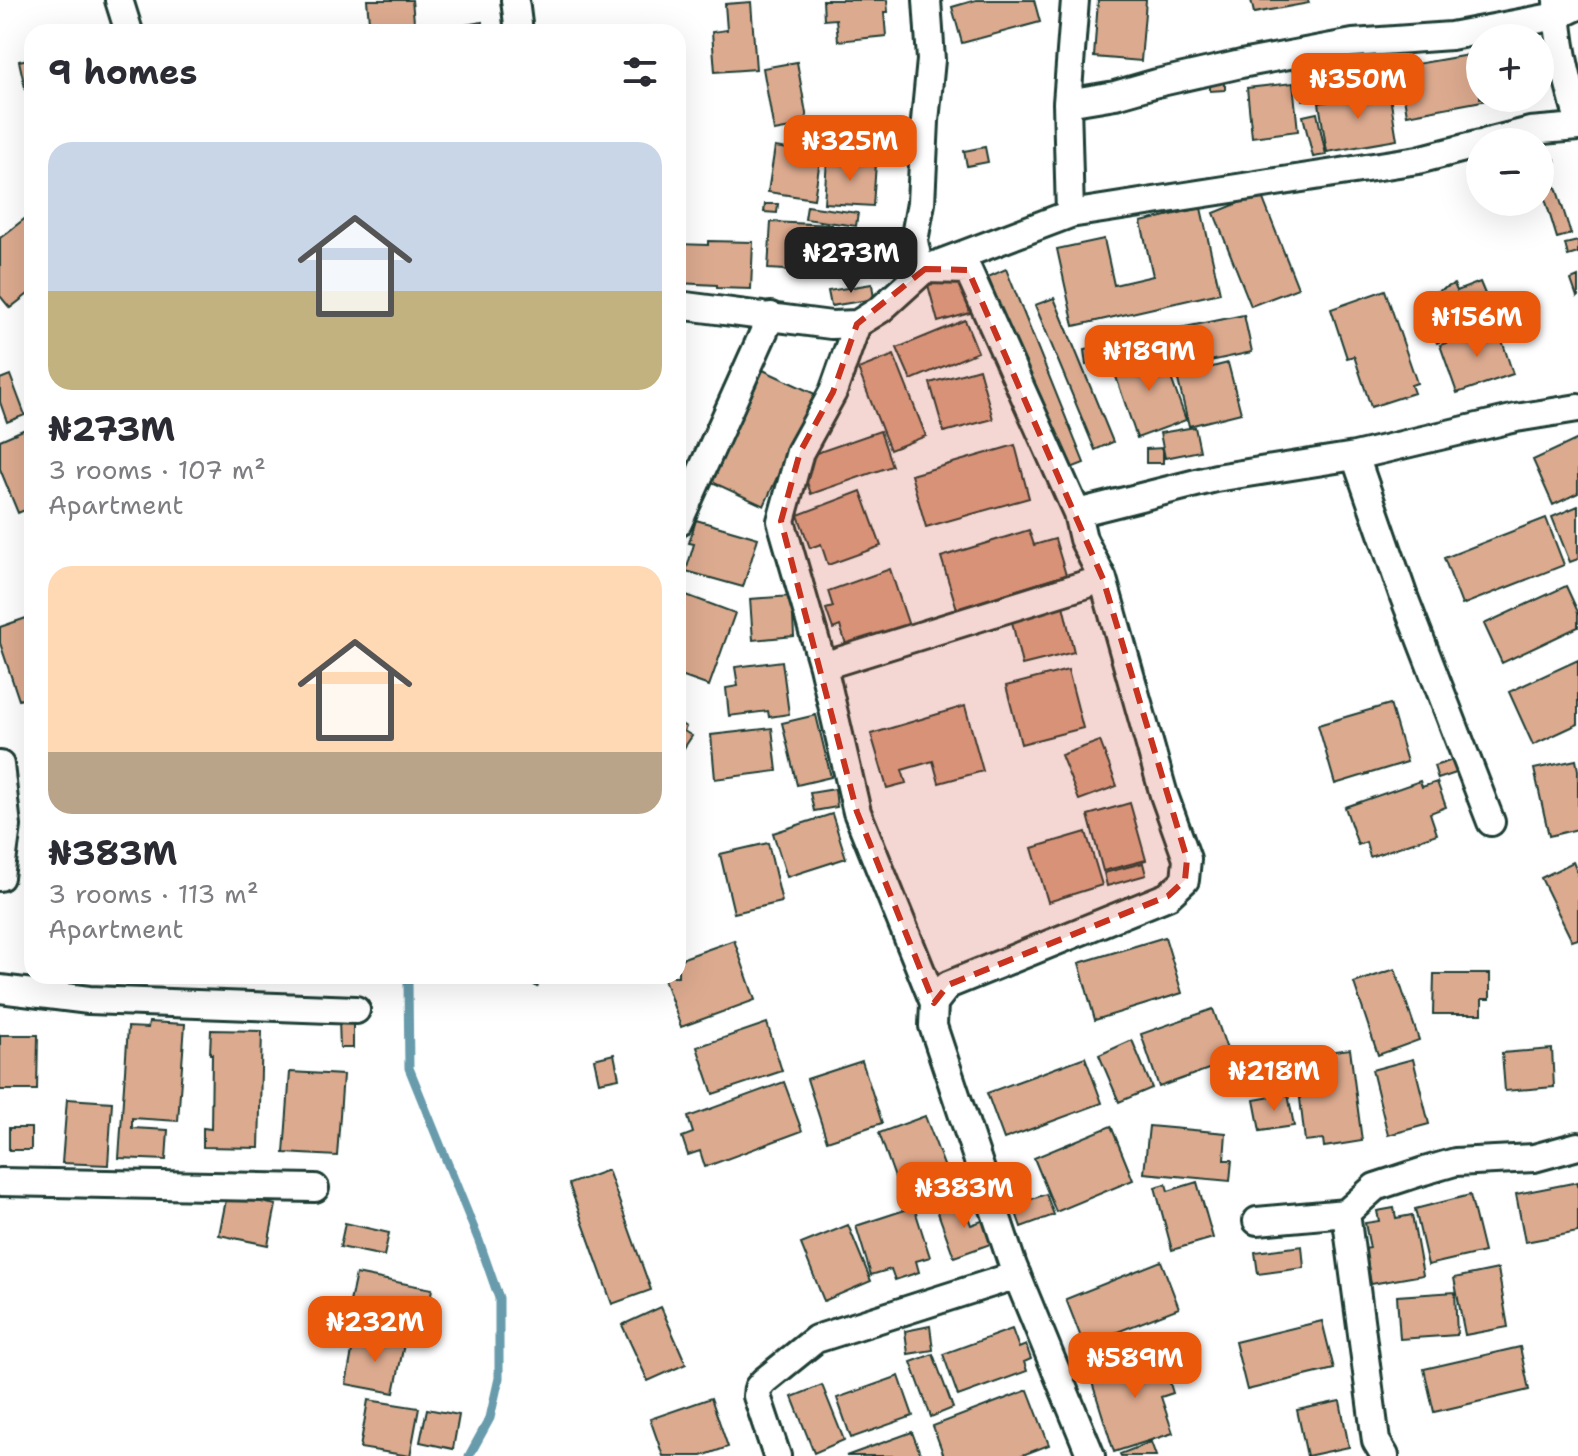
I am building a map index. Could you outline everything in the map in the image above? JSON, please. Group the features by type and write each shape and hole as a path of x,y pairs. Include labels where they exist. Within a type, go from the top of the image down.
{"street":[{"path":"119,0 126,24"},
{"path":"515,0 518,24"},
{"path":"927,0 931,60 921,203 914,241 918,261 925,269 968,270 1077,513 1083,539 1103,579 1164,795 1187,859 1185,880 1168,896 948,985 934,1003"},
{"path":"1070,214 1067,103 1075,0"},
{"path":"1067,103 1115,95 1241,64 1353,43 1451,36 1564,7 1565,72 1578,117"},
{"path":"1554,129 1578,127"},
{"path":"686,306 831,325 857,324 881,309 925,269 1070,214 1418,160 1466,148"},
{"path":"686,505 771,316"},
{"path":"857,324 833,392 800,452 781,521 823,666 857,812 934,1003 933,1026 1017,1275 1091,1456"},
{"path":"1077,513 1216,478 1355,456 1516,418 1578,408"},
{"path":"1355,456 1404,597 1491,822"},
{"path":"823,666 1103,579"},
{"path":"0,765 7,826 0,877"},
{"path":"0,989 89,1000 356,1010"},
{"path":"1257,1221 1346,1213 1375,1187 1434,1168 1455,1162 1534,1158 1578,1146"},
{"path":"0,1182 315,1188"},
{"path":"1346,1213 1376,1441 1385,1456"},
{"path":"777,1456 757,1396 758,1388 816,1339 1017,1275"}],"highlighted area":[{"path":"925,269 968,270 1103,579 1187,859 1185,880 1168,896 948,985 934,1003 857,812 781,521 800,452 833,392 857,324"}],"building":[{"path":"367,0 412,0 414,24 369,24"},
{"path":"823,0 887,0 888,12 884,12 886,36 838,41 836,19 824,20"},
{"path":"976,0 1034,0 1040,22 962,43 952,7"},
{"path":"1098,0 1146,0 1141,61 1094,57"},
{"path":"1251,0 1308,0 1309,3 1254,13"},
{"path":"751,2 756,69 715,72 712,32 727,30 725,4"},
{"path":"1385,51 1386,61 1392,60 1396,84 1333,94 1331,83 1320,84 1317,70 1330,69 1328,60"},
{"path":"1466,55 1466,104 1407,115 1399,67"},
{"path":"24,60 24,83 19,61"},
{"path":"797,62 808,125 774,131 763,68"},
{"path":"1311,63 1314,99 1303,100 1299,64"},
{"path":"1225,79 1225,90 1210,91 1210,80"},
{"path":"1293,83 1298,131 1252,137 1247,88"},
{"path":"1389,90 1397,140 1327,152 1319,103"},
{"path":"1317,113 1326,155 1313,157 1303,116"},
{"path":"775,147 821,154 814,199 768,192"},
{"path":"985,147 988,162 967,166 964,151"},
{"path":"827,160 876,163 873,206 824,203"},
{"path":"1554,188 1571,234 1557,238 1550,216 1554,216"},
{"path":"1261,194 1298,288 1251,306 1214,213"},
{"path":"765,204 778,204 777,213 764,212"},
{"path":"807,206 858,213 856,226 805,219"},
{"path":"1201,208 1220,293 1074,326 1057,249 1104,239 1114,285 1153,276 1141,222"},
{"path":"24,219 24,297 10,308 0,296 0,238"},
{"path":"771,222 832,225 830,254 822,253 822,272 768,269"},
{"path":"708,241 753,242 751,289 686,283 686,244 708,245"},
{"path":"1578,241 1578,253 1568,256 1565,244"},
{"path":"1006,269 1084,463 1066,470 988,277"},
{"path":"960,276 970,313 938,322 928,285"},
{"path":"1578,277 1578,296 1577,297 1571,280"},
{"path":"1480,282 1495,318 1437,343 1419,299 1454,284 1457,291"},
{"path":"872,284 874,299 831,306 828,291"},
{"path":"1385,290 1417,383 1411,385 1414,393 1371,407 1354,356 1347,358 1331,309"},
{"path":"1054,298 1113,442 1095,450 1035,305"},
{"path":"1244,315 1252,352 1173,369 1165,331"},
{"path":"965,320 978,352 911,380 897,348"},
{"path":"1497,325 1513,374 1457,393 1440,345"},
{"path":"1104,347 1106,362 1086,365 1084,350"},
{"path":"1160,347 1186,420 1137,438 1112,365"},
{"path":"894,355 926,436 890,450 858,369"},
{"path":"1228,363 1241,413 1189,426 1177,376"},
{"path":"979,369 993,419 944,432 930,383"},
{"path":"763,370 815,394 764,506 712,482"},
{"path":"10,375 24,415 7,422 0,402 0,379"},
{"path":"1195,427 1200,451 1165,458 1160,433"},
{"path":"24,430 24,510 18,513 0,469 0,440"},
{"path":"880,431 892,466 811,494 799,459"},
{"path":"1578,439 1578,493 1553,505 1533,460"},
{"path":"1015,445 1029,498 926,527 911,475"},
{"path":"1163,448 1163,463 1146,463 1146,449"},
{"path":"861,491 881,546 828,565 821,544 810,548 798,515"},
{"path":"1578,506 1578,559 1570,562 1552,517"},
{"path":"1546,518 1564,565 1462,605 1444,558"},
{"path":"696,520 758,538 743,587 686,571 694,544 689,543"},
{"path":"1029,530 1034,545 1055,539 1066,575 957,609 941,557"},
{"path":"890,569 909,626 847,647 840,626 833,629 826,609 833,607 828,591"},
{"path":"1566,586 1578,612 1578,627 1502,663 1484,624"},
{"path":"686,595 735,613 709,686 686,678"},
{"path":"792,596 794,636 753,640 750,599"},
{"path":"1062,601 1074,652 1022,665 1010,613"},
{"path":"24,619 24,698 19,700 0,643 0,627"},
{"path":"1578,660 1578,724 1533,745 1509,692"},
{"path":"782,661 789,714 769,717 768,711 729,716 726,688 738,686 735,667"},
{"path":"1068,670 1083,728 1021,744 1006,686"},
{"path":"1390,704 1407,762 1335,784 1318,725"},
{"path":"965,706 983,771 939,783 933,761 902,770 906,783 887,788 871,734"},
{"path":"816,715 831,777 797,785 782,723"},
{"path":"772,728 777,771 715,779 711,735"},
{"path":"1100,741 1117,786 1079,800 1061,755"},
{"path":"1456,759 1459,772 1438,779 1434,766"},
{"path":"1576,760 1578,829 1549,836 1534,769"},
{"path":"1420,781 1422,787 1437,782 1446,807 1430,813 1437,834 1370,857 1366,842 1358,845 1345,807"},
{"path":"835,789 837,807 814,811 810,793"},
{"path":"1130,803 1146,860 1103,871 1088,815"},
{"path":"832,814 846,858 787,877 773,833"},
{"path":"1086,832 1102,885 1048,902 1032,848"},
{"path":"768,843 782,902 734,913 720,854"},
{"path":"1573,862 1578,874 1578,939 1572,941 1541,878"},
{"path":"1143,863 1146,875 1107,886 1104,873"},
{"path":"1165,937 1182,993 1095,1020 1079,963"},
{"path":"734,940 755,1000 681,1027 666,984 686,984 686,957"},
{"path":"1395,969 1419,1040 1378,1055 1354,983"},
{"path":"1434,974 1490,974 1490,999 1482,999 1482,1014 1433,1014"},
{"path":"1213,1009 1231,1061 1159,1087 1141,1034"},
{"path":"339,1020 353,1020 353,1048 340,1048"},
{"path":"149,1022 185,1024 178,1121 132,1118 132,1128 168,1130 166,1160 119,1158 128,1027 148,1028"},
{"path":"767,1023 782,1071 713,1094 697,1047"},
{"path":"211,1030 262,1031 259,1148 203,1147 203,1128 211,1129"},
{"path":"0,1035 38,1035 37,1090 0,1090"},
{"path":"1132,1040 1152,1088 1119,1102 1099,1055"},
{"path":"1350,1049 1362,1141 1324,1147 1323,1139 1305,1141 1295,1056"},
{"path":"1552,1049 1554,1087 1505,1091 1502,1053"},
{"path":"614,1054 619,1078 599,1082 594,1059"},
{"path":"1085,1057 1102,1103 1004,1139 987,1093"},
{"path":"1413,1059 1429,1124 1388,1135 1372,1070"},
{"path":"862,1061 882,1123 827,1141 807,1079"},
{"path":"290,1072 343,1075 337,1156 284,1153"},
{"path":"784,1082 802,1131 705,1167 700,1151 688,1155 682,1137 693,1133 688,1117"},
{"path":"1288,1094 1294,1126 1260,1131 1254,1100"},
{"path":"67,1099 112,1102 108,1165 62,1163"},
{"path":"925,1116 945,1168 898,1186 879,1133"},
{"path":"1111,1126 1133,1180 1056,1212 1034,1158"},
{"path":"1149,1126 1226,1133 1224,1160 1232,1160 1230,1181 1144,1173"},
{"path":"9,1128 31,1128 31,1150 9,1150"},
{"path":"608,1170 651,1290 612,1304 569,1184"},
{"path":"1021,1179 1029,1200 1046,1194 1054,1215 1021,1227 1006,1184"},
{"path":"1197,1182 1213,1238 1172,1250 1155,1187 1166,1184 1168,1191"},
{"path":"1578,1182 1578,1232 1525,1242 1516,1194"},
{"path":"227,1195 276,1205 268,1245 219,1235"},
{"path":"1470,1195 1484,1252 1428,1265 1415,1209"},
{"path":"962,1200 971,1225 987,1219 996,1242 954,1257 937,1210"},
{"path":"914,1207 930,1257 916,1261 919,1272 895,1280 891,1269 871,1275 856,1226"},
{"path":"1394,1208 1396,1218 1412,1215 1423,1275 1371,1284 1365,1249 1370,1248 1365,1223 1379,1221 1377,1211"},
{"path":"345,1223 389,1233 384,1256 340,1247"},
{"path":"848,1225 871,1281 824,1301 801,1244"},
{"path":"1302,1246 1304,1268 1258,1274 1255,1252"},
{"path":"1161,1261 1179,1308 1084,1345 1066,1299"},
{"path":"1498,1269 1508,1327 1465,1335 1454,1278"},
{"path":"356,1274 432,1289 424,1332 347,1316"},
{"path":"1455,1292 1457,1335 1400,1339 1397,1296"},
{"path":"661,1307 686,1364 648,1381 622,1325"},
{"path":"1322,1321 1334,1369 1247,1390 1235,1342"},
{"path":"930,1326 933,1350 908,1354 905,1331"},
{"path":"1012,1329 1019,1348 1026,1345 1031,1359 1024,1362 1027,1371 958,1396 943,1354"},
{"path":"355,1335 404,1344 394,1393 346,1384"},
{"path":"1181,1347 1184,1354 1163,1361 1173,1393 1161,1397 1173,1433 1114,1452 1090,1376"},
{"path":"1520,1347 1529,1390 1434,1412 1424,1369"},
{"path":"933,1354 953,1408 931,1417 911,1362"},
{"path":"899,1376 913,1416 851,1438 837,1398"},
{"path":"822,1385 844,1440 814,1453 792,1397"},
{"path":"1028,1390 1049,1445 1020,1456 944,1456 933,1426"},
{"path":"711,1398 728,1447 702,1456 663,1456 650,1419"},
{"path":"368,1400 419,1408 410,1456 360,1448"},
{"path":"1340,1401 1349,1447 1307,1456 1297,1410"},
{"path":"427,1409 459,1415 453,1449 420,1442"},
{"path":"912,1432 921,1456 846,1456"},
{"path":"1151,1442 1156,1456 1120,1454"}],"waterway":[{"path":"408,984 409,1068 499,1298 499,1378 490,1418 469,1456"}]}
